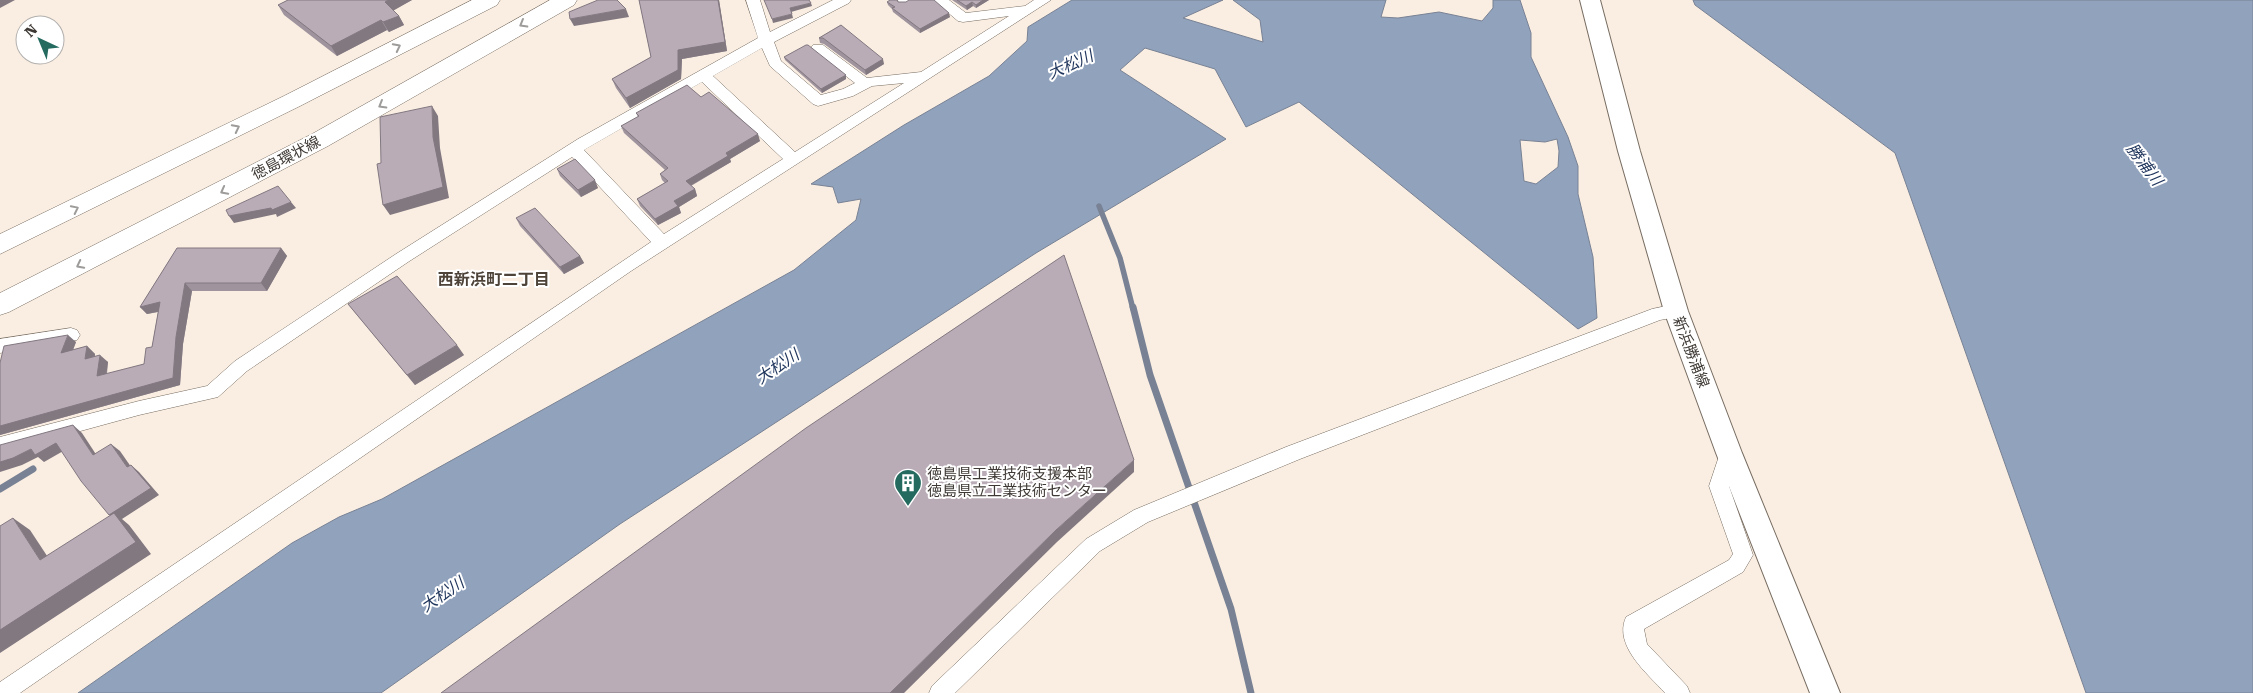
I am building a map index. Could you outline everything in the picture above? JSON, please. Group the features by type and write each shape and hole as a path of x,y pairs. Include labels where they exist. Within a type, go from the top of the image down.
{"main road":[{"path":"0,245 292,101 489,0"},
{"name":"徳島環状線","path":"0,305 320,140 566,0"},
{"name":"新浜勝浦線","path":"1590,0 1629,151 1676,311 1729,454 1826,693"}],"street":[{"path":"753,0 775,63 818,101 848,92 865,84 924,76"},
{"path":"0,445 139,408 212,392 241,366 402,258 574,149 766,40 818,5 844,0"},
{"path":"940,0 963,18 1029,10"},
{"path":"2,693 662,243 1044,0"},
{"path":"818,48 865,84"},
{"path":"704,75 793,159"},
{"path":"574,149 662,243"},
{"path":"940,693 1093,544 1141,516 1293,453 1620,328 1658,314 1676,311"},
{"path":"0,346 71,335"},
{"path":"1679,693 1638,649 1633,624 1736,566 1743,554 1719,486 1729,454"}],"water":[{"name":"大松川","path":"1072,0 1223,0 1183,18 1263,42 1260,20 1233,0 1386,0 1381,17 1398,18 1439,12 1482,21 1493,8 1493,0 1520,0 1531,33 1531,57 1568,137 1578,166 1578,194 1593,257 1597,318 1578,329 1299,102 1246,127 1215,69 1145,48 1120,70 1226,139 1036,253 620,524 381,693 78,693 292,543 339,517 382,499 794,270 856,220 861,199 838,203 833,187 811,184 904,125 989,76 1027,41 1028,27","holes":["1557,139 1559,151 1558,167 1536,184 1524,181 1520,140 1545,142"]},
{"name":"勝浦川","path":"1693,0 2253,0 2253,693 2086,693 1895,153 1695,5"}],"building":[{"path":"288,0 388,0 385,2 399,16 383,22 381,20 331,46 278,5"},
{"path":"598,0 617,0 626,9 570,19 569,12"},
{"path":"639,0 718,0 725,42 678,50 678,70 626,98 612,79 651,57"},
{"path":"764,0 809,0 811,3 790,8 792,14 772,19"},
{"path":"890,0 906,2 909,0 934,0 949,13 920,29 892,8 895,7 887,2"},
{"path":"957,0 983,0 976,5 972,2 966,6"},
{"path":"841,25 883,59 865,70 823,38 819,38"},
{"path":"806,45 846,75 821,89 784,57"},
{"path":"687,85 701,97 709,92 758,134 726,153 728,156 686,181 695,189 674,201 678,206 655,219 637,199 668,181 660,174 668,168 621,126 639,116 636,113"},
{"path":"432,106 433,137 443,187 383,205 377,164 381,163 380,117"},
{"path":"575,159 595,180 578,190 557,169"},
{"path":"278,186 291,202 272,210 271,208 229,216 226,210"},
{"path":"535,208 580,256 560,267 516,218"},
{"path":"177,248 281,248 261,283 185,283 176,337 173,378 0,426 0,363 4,346 68,335 61,353 87,346 85,359 100,355 97,376 144,364 146,348 152,347 160,302 140,307"},
{"name":"徳島県工業技術支援本部 徳島県立工業技術センター","path":"1064,255 1134,460 1056,530 890,693 441,693 806,428"},
{"path":"397,276 457,345 407,375 348,304"},
{"path":"73,425 93,455 111,444 127,467 131,465 151,488 109,515 81,481 56,443 35,455 31,449 0,462 0,445"},
{"path":"114,513 136,542 0,630 0,526 13,518 40,560"}],"waterway":[{"path":"1099,206 1120,258 1133,309"},
{"path":"1133,307 1150,375 1231,609 1251,693"},
{"path":"0,489 33,469"}],"place":[{"name":"徳島県工業技術支援本部 徳島県立工業技術センター","path":"908,507"}],"district":[{"name":"西新浜町二丁目","path":"494,279"}]}
